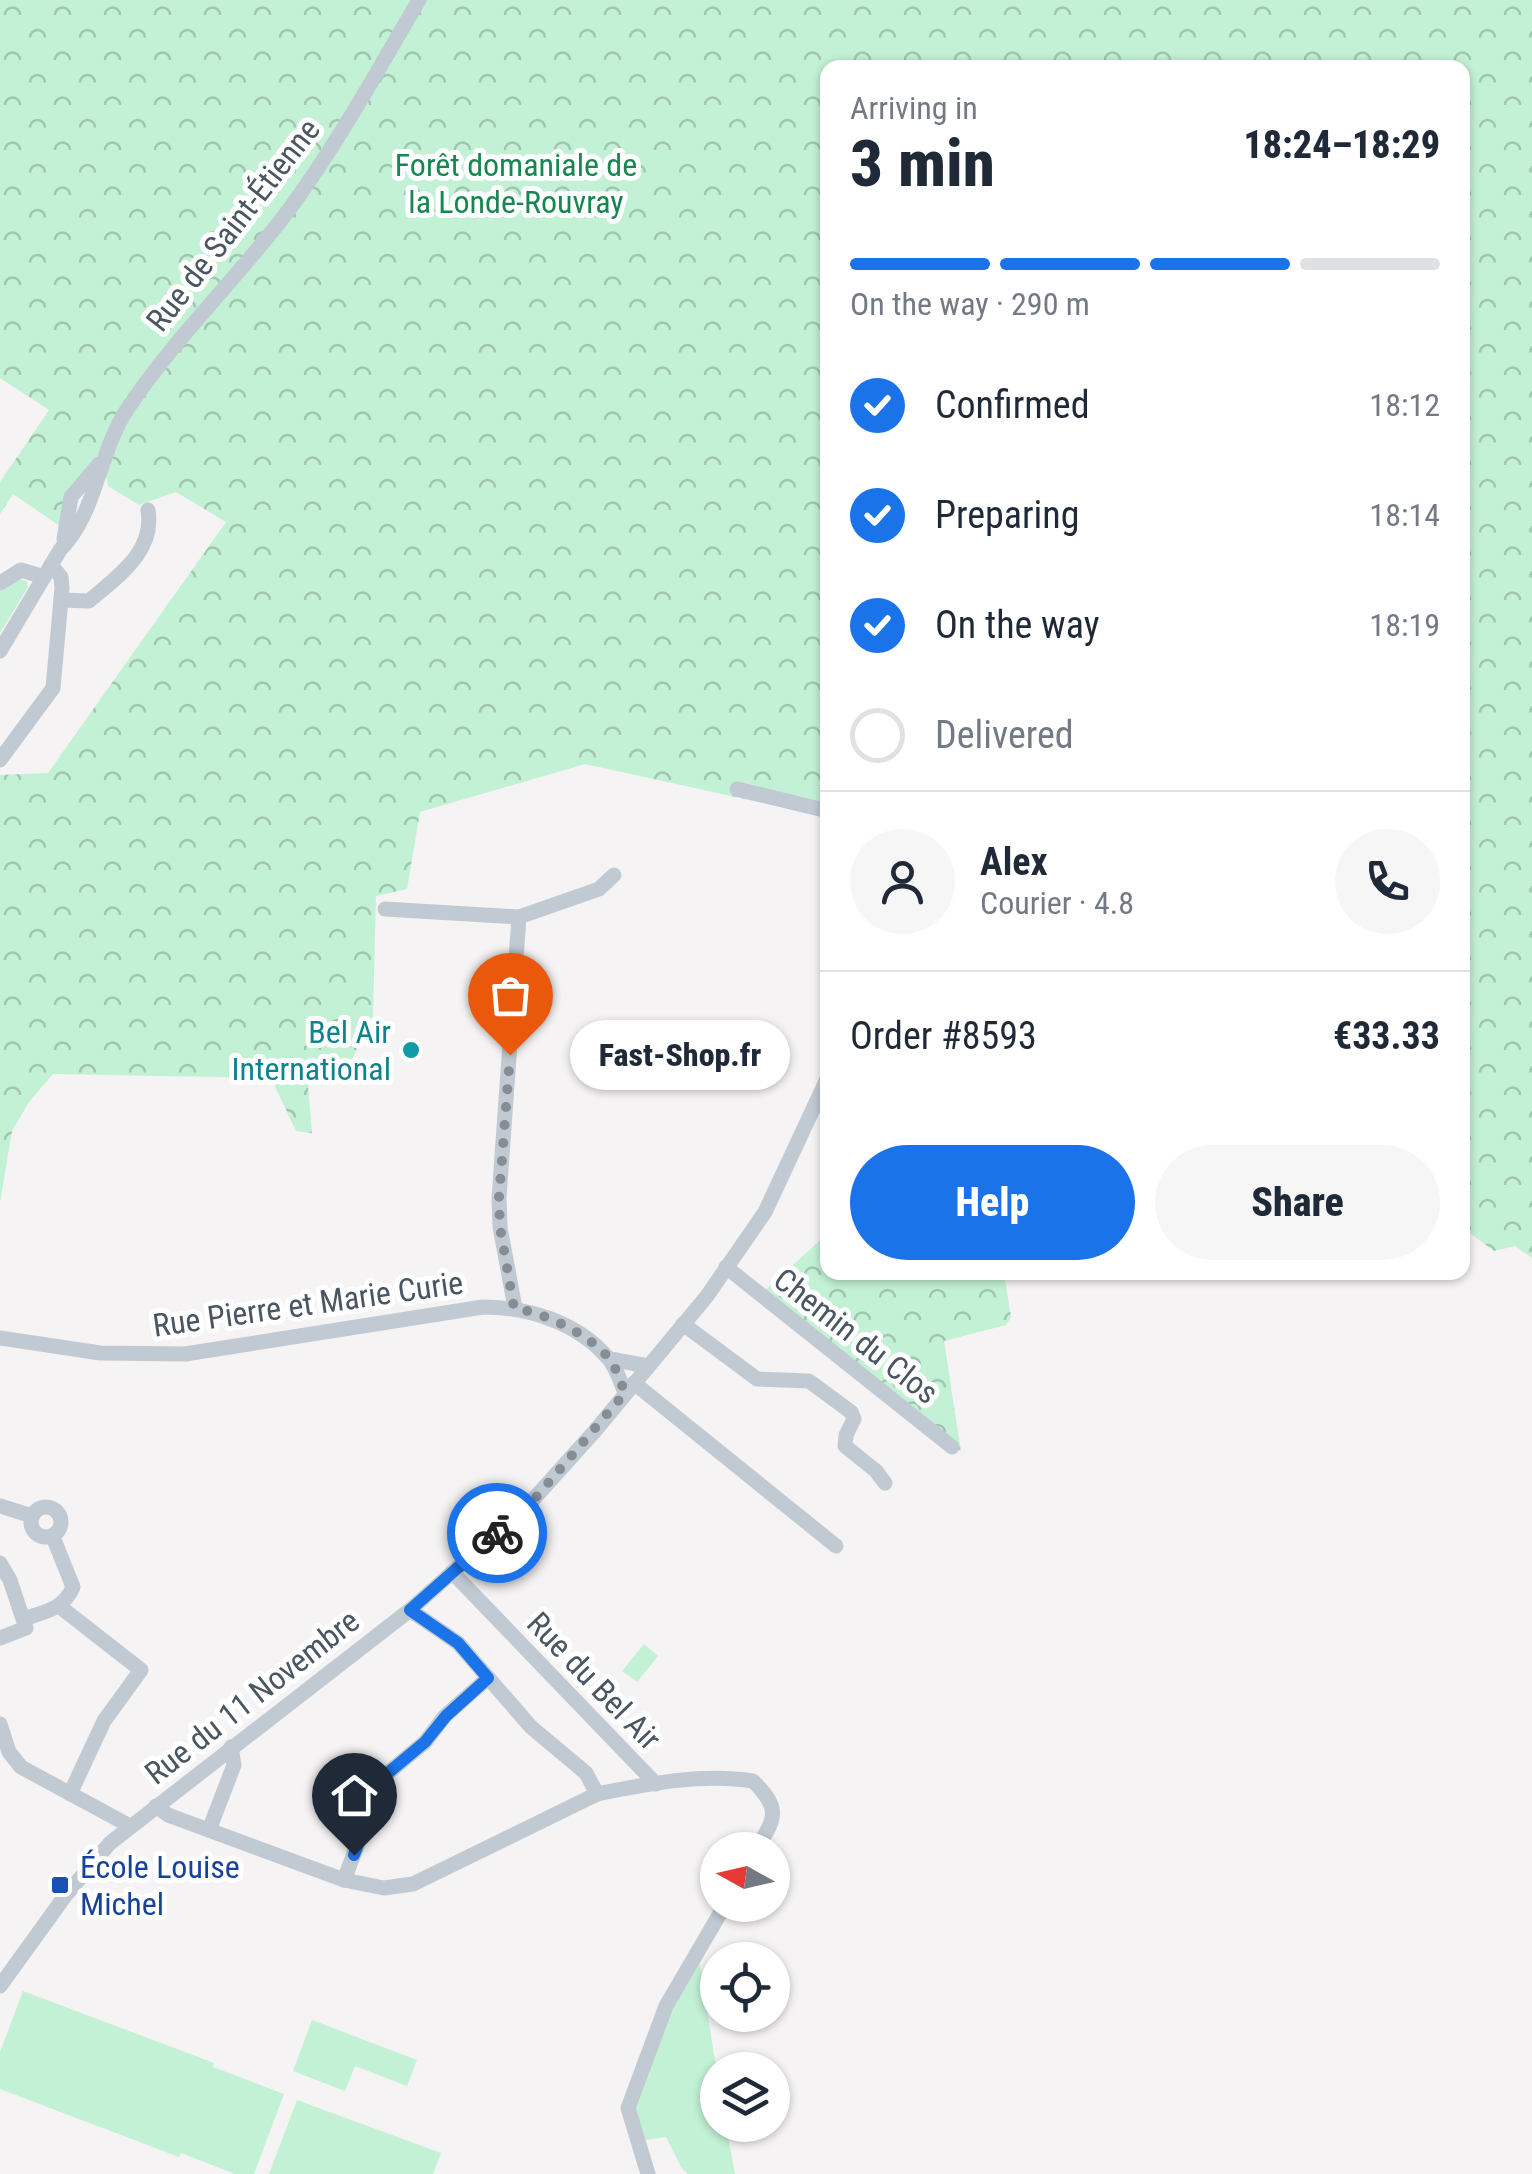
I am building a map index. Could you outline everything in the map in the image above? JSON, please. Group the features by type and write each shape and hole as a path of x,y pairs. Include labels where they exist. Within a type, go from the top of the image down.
{"street":[{"name":"Rue de Saint-Étienne","path":"52,564 67,531 71,497 104,456 114,427 151,373 288,210 336,142 419,0"},
{"path":"61,600 89,600 126,569 146,544 148,510"},
{"path":"0,583 20,570 52,564"},
{"path":"0,760 53,688 61,600 60,576 52,564"},
{"path":"0,651 52,564"},
{"path":"737,789 820,810"},
{"path":"385,909 518,917 599,889 614,875"},
{"path":"514,1308 499,1198 518,917"},
{"name":"Rue du 11 Novembre","path":"0,1986 65,1896 130,1826 410,1610 532,1502 726,1268 764,1212 820,1094"},
{"name":"Chemin du Clos","path":"726,1268 952,1446"},
{"name":"Rue Pierre et Marie Curie","path":"0,1338 100,1353 185,1354 482,1307 514,1308 549,1318 587,1339 610,1358 648,1366"},
{"path":"683,1324 757,1380 809,1381 851,1412 854,1419 845,1446 876,1470 885,1483"},
{"path":"610,1358 629,1388 836,1546"},
{"path":"0,1506 32,1516"},
{"path":"32,1516 43,1507 57,1511 62,1525 53,1536"},
{"path":"32,1516 32,1527 38,1535 53,1536"},
{"path":"23,1619 60,1606 73,1587 53,1536"},
{"path":"0,1563 26,1628 0,1638"},
{"name":"Rue du Bel Air","path":"452,1572 656,1784"},
{"path":"60,1606 141,1670 104,1722 70,1794"},
{"path":"410,1610 458,1643 531,1727 586,1773 597,1794"},
{"path":"344,1880 363,1830 370,1788 425,1742 446,1716 488,1678"},
{"path":"0,1724 10,1752 21,1767 130,1826"},
{"path":"209,1830 234,1765 231,1747"},
{"path":"156,1806 168,1816 344,1880 384,1888 413,1884 597,1794 656,1784 728,1777 752,1781 773,1805 774,1819 766,1832"},
{"path":"648,2174 628,2108 666,2006 715,1922"}],"green space":[{"name":"Forêt domaniale de la Londe-Rouvray","path":"0,0 1532,0 1532,1258 1515,1246 1494,1251 1470,1233 1470,60 820,60 820,815 585,764 420,812 407,889 376,896 373,1015 350,1064 307,1073 312,1133 296,1131 271,1078 53,1074 29,1102 12,1131 0,1202 0,775 48,773 226,522 176,492 139,505 108,486 102,446 63,528 13,494 0,514 0,482 49,410 0,378"},
{"path":"19,579 27,581 28,587 0,633 0,591"},
{"path":"820,1240 820,1280 1005,1280 1011,1317 1006,1325 944,1341 961,1452 761,1294"},
{"path":"644,1644 658,1656 637,1682 622,1671"},
{"path":"697,1963 700,1965 700,2032 710,2032 714,2052 700,2052 700,2142 729,2142 735,2174 688,2174 666,2137 645,2140 634,2107 673,2001"},
{"path":"23,1991 214,2063 213,2067 284,2094 254,2174 235,2174 181,2153 179,2157 0,2089 0,2052"},
{"path":"312,2020 417,2060 407,2086 355,2066 345,2091 293,2071"},
{"path":"297,2100 441,2153 433,2174 269,2174"}],"way so far":[{"path":"497,1533 532,1502 625,1393 610,1358 587,1339 549,1318 514,1308 499,1198 510,1055"}],"place":[{"name":"Bel Air International","path":"411,1050"},
{"name":"Fast-Shop.fr","path":"510,1055"},
{"name":"École Louise Michel","path":"60,1885"}],"route":[{"path":"354,1855 370,1788 425,1742 446,1716 488,1678 458,1643 410,1610 497,1533"}]}
